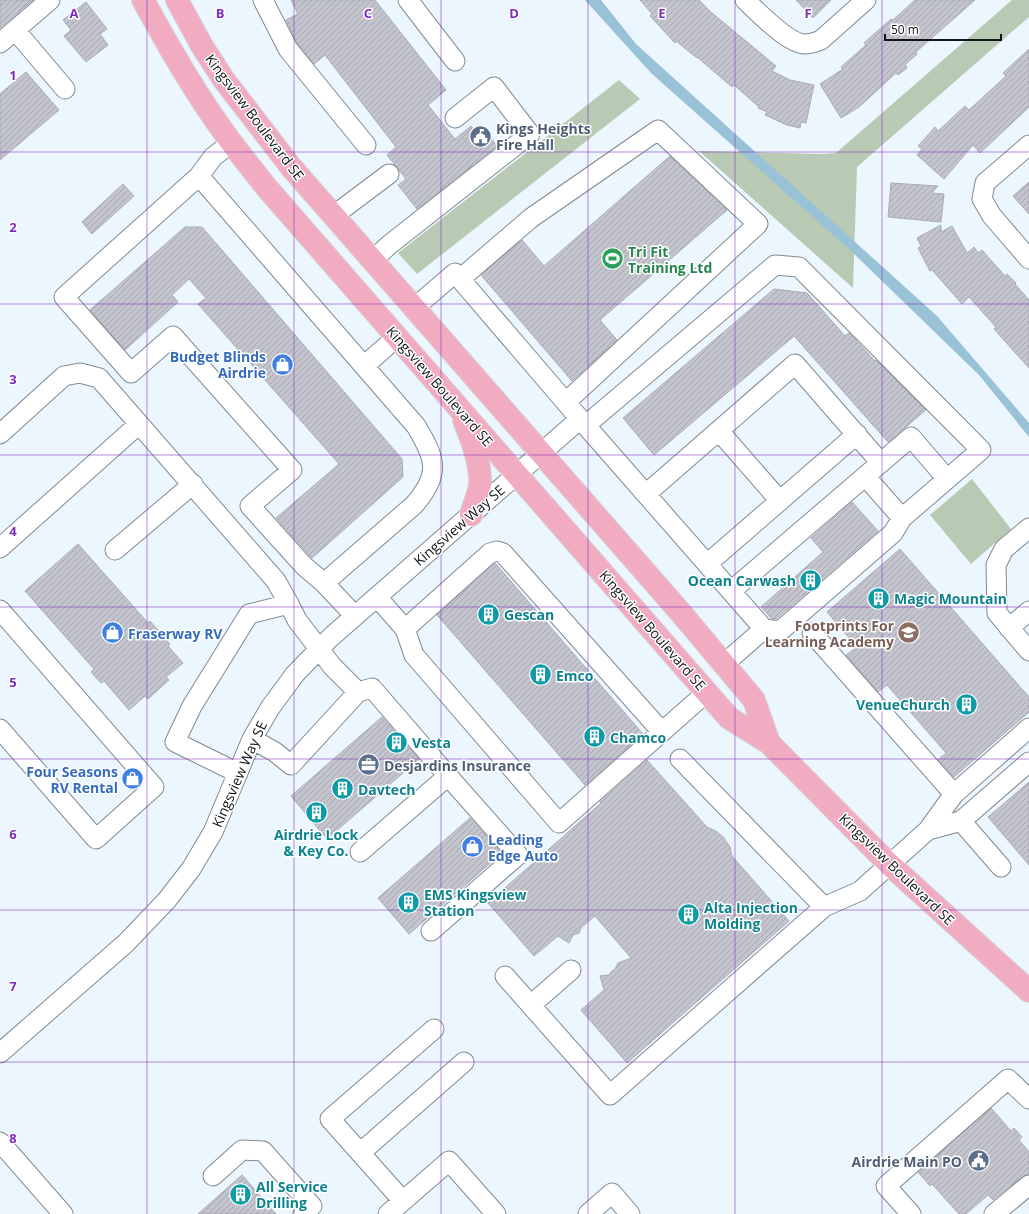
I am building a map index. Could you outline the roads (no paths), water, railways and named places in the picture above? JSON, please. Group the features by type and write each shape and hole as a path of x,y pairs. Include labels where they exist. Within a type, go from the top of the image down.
{"main road":[{"name":"Kingsview Boulevard SE","path":"143,0 169,48 231,143 272,193 461,412 517,474 729,718 769,743 889,864 1029,991"},
{"name":"Kingsview Boulevard SE","path":"177,0 202,46 224,80 286,161 671,601 754,700 769,743"},
{"path":"461,412 474,446 479,468 480,486 470,515"}],"street":[{"path":"0,43 50,0"},
{"path":"263,0 288,49 366,145"},
{"path":"408,0 455,61"},
{"path":"744,0 786,37 804,44 821,40 866,0"},
{"path":"15,30 65,89"},
{"path":"372,260 530,134 494,87 455,118"},
{"path":"460,279 531,218 658,130 758,224 566,402"},
{"path":"231,143 213,158 199,176 64,297 130,373 173,336 292,470 250,506 304,566 324,583 355,616"},
{"path":"1029,145 985,183 982,199 992,216 1029,258"},
{"path":"333,216 389,174"},
{"path":"199,176 416,426 431,455 433,467 431,479 425,492 414,504 324,583"},
{"name":"Kingsview Way SE","path":"0,1053 126,943 167,900 191,869 213,832 252,739 270,708 295,674 320,648 540,453 583,422 775,265 799,267 981,450 947,479"},
{"path":"414,308 455,273 583,422 764,629 780,631 893,533 902,518 947,479 911,437 731,591"},
{"path":"364,366 397,337"},
{"path":"646,494 795,364 881,462"},
{"path":"0,434 64,376 80,373 99,378 276,581 297,620 320,648 332,666 358,692"},
{"path":"0,548 139,424"},
{"path":"719,431 780,501"},
{"path":"707,564 856,434"},
{"path":"865,476 902,518"},
{"path":"115,550 193,484"},
{"path":"1029,528 1004,549 996,565 997,613 1029,651"},
{"path":"405,629 490,553 497,550 503,552 662,732"},
{"path":"377,597 405,629 414,655 559,822 707,692"},
{"path":"238,773 175,742 196,700 249,614 289,604"},
{"path":"0,610 154,787 96,839 0,729"},
{"path":"1009,628 1029,611"},
{"path":"724,664 764,629"},
{"path":"812,633 954,794"},
{"path":"252,739 275,752 291,765 358,692 372,688 518,855 431,931"},
{"path":"505,976 610,1095 824,907 859,899 889,864 928,830 954,794 1029,728"},
{"path":"680,759 824,907"},
{"path":"928,830 961,821 1029,762"},
{"path":"360,852 448,776"},
{"path":"961,821 1000,867"},
{"path":"531,1005 571,970"},
{"path":"403,1201 330,1119 434,1029"},
{"path":"360,1153 464,1062"},
{"path":"911,1214 886,1186 1008,1079 1029,1099"},
{"path":"0,1142 63,1214"},
{"path":"213,1176 242,1150 263,1151 312,1206 303,1214"},
{"path":"388,1214 449,1161 496,1214"},
{"path":"994,1214 1029,1185"},
{"path":"588,1214 612,1193 630,1214"}],"water":[{"path":"585,0 601,0 636,44 937,316 1029,423 1029,437 979,375 850,250 651,73"}],"place":[{"name":"Kings Heights Fire Hall","path":"481,136"},
{"name":"Tri Fit Training Ltd","path":"613,259"},
{"name":"Budget Blinds Airdrie","path":"282,364"},
{"name":"Ocean Carwash","path":"811,580"},
{"name":"Magic Mountain","path":"878,598"},
{"name":"Gescan","path":"488,614"},
{"name":"Fraserway RV","path":"112,633"},
{"name":"Footprints For Learning Academy","path":"909,633"},
{"name":"Emco","path":"541,675"},
{"name":"VenueChurch","path":"966,704"},
{"name":"Chamco","path":"594,737"},
{"name":"Vesta","path":"396,742"},
{"name":"Desjardins Insurance","path":"369,765"},
{"name":"Four Seasons RV Rental","path":"133,779"},
{"name":"Davtech","path":"343,789"},
{"name":"Airdrie Lock & Key Co.","path":"316,812"},
{"name":"Leading Edge Auto","path":"473,847"},
{"name":"EMS Kingsview Station","path":"409,902"},
{"name":"Alta Injection Molding","path":"689,915"},
{"name":"Airdrie Main PO","path":"978,1161"},
{"name":"All Service Drilling","path":"240,1194"}]}
